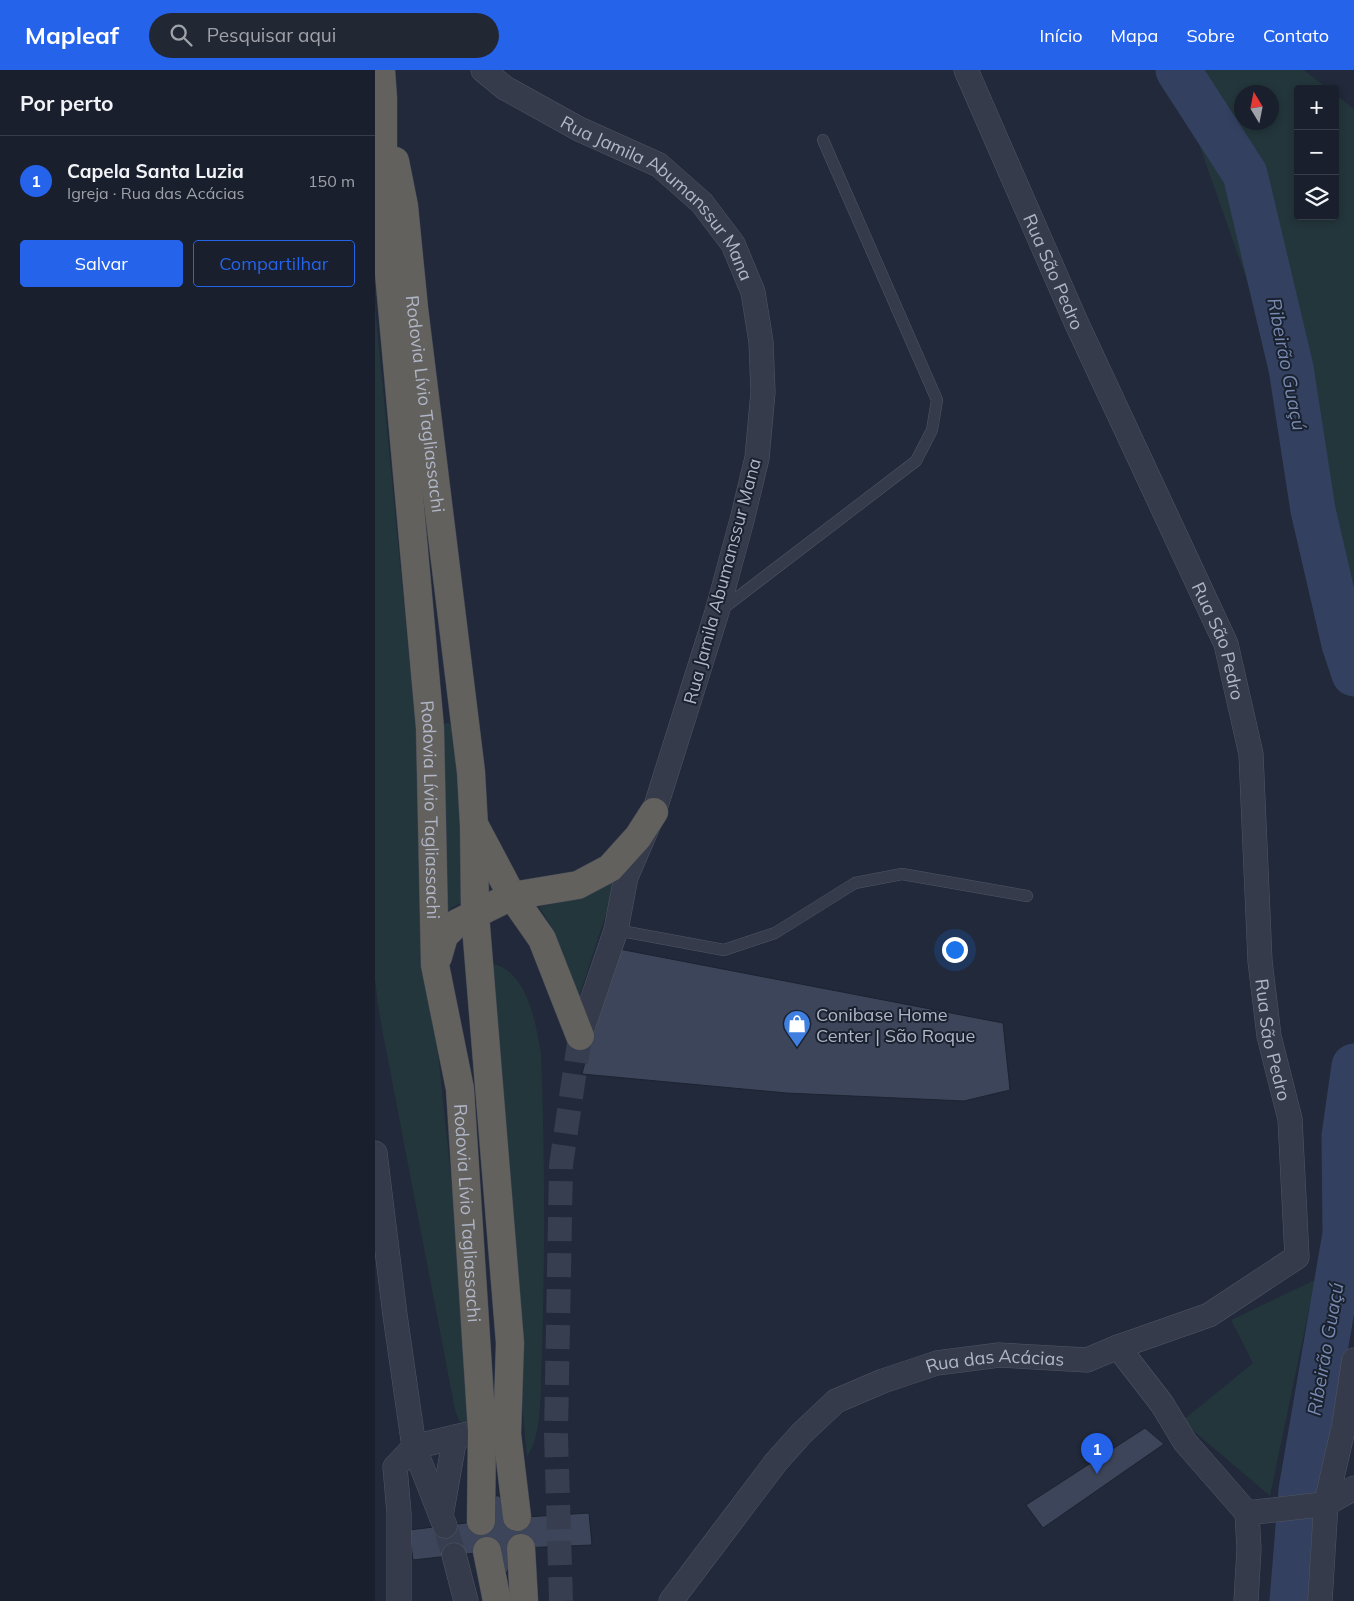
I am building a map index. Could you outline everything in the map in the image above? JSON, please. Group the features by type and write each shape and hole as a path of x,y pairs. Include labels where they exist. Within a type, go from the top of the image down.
{"highway":[{"name":"Rodovia Lívio Tagliassachi","path":"381,70 383,98 383,207 430,728 435,965 460,1089 482,1431 481,1522"},
{"name":"Rodovia Lívio Tagliassachi","path":"383,98 404,206 414,308 471,772 475,826 475,914 510,1343 507,1434 517,1517"},
{"path":"435,965 444,936 457,923 512,896 578,885 610,868 638,838 655,812"},
{"path":"475,826 512,896 542,939 580,1036"},
{"path":"521,1548 524,1601"},
{"path":"487,1551 497,1601"}],"street":[{"name":"Rua Jamila Abumanssur Mana","path":"483,70 505,88 579,129 659,165 702,203 733,244 753,292 761,342 763,392 757,458 717,612 655,812 626,877 615,930 580,1036"},
{"name":"Rua São Pedro","path":"966,70 1076,322 1226,644 1251,754 1260,961 1269,1036 1290,1119 1297,1257"},
{"path":"375,1153 414,1447 443,1521 455,1437"},
{"name":"Rua das Acácias","path":"671,1601 776,1462 802,1433 836,1401 883,1381 937,1363 999,1355 1087,1360 1209,1315 1297,1257"},
{"path":"1118,1347 1162,1404 1185,1442 1247,1513 1249,1549 1246,1601"},
{"path":"1320,1601 1318,1505 1344,1425 1354,1360"},
{"path":"399,1601 399,1513 395,1467 414,1447 482,1431"},
{"path":"1247,1513 1318,1505 1354,1488"},
{"path":"454,1555 466,1601"}],"lane":[{"path":"717,612 916,460 932,430 937,400 823,140"},
{"path":"615,930 724,950 775,933 855,883 902,874 1027,896"}],"green space":[{"path":"1173,70 1304,70 1323,85 1294,85 1294,220 1339,220 1339,97 1354,109 1354,585"},
{"path":"375,306 416,728 428,959 475,1403 473,1420 466,1423 459,1421 455,1410 380,1018 375,980"},
{"path":"446,723 452,726 473,897 451,908 444,916 443,725"},
{"path":"618,877 578,1000 563,952 553,930 539,907 579,895"},
{"path":"480,962 504,968 515,978 527,997 531,1008 541,1053 544,1278 541,1392 539,1421 532,1447 527,1457"},
{"path":"1315,1280 1270,1496 1182,1421 1253,1363 1231,1320"}],"building":[{"name":"Conibase Home Center | São Roque","path":"614,948 1003,1023 1010,1090 964,1101 786,1093 582,1074"},
{"path":"1145,1428 1164,1444 1043,1528 1026,1505"},
{"path":"497,1495 508,1503 510,1518 589,1513 592,1545 521,1548 505,1575 494,1551 413,1560 409,1530 490,1520 489,1508"}],"waterway":[{"name":"Ribeirão Guaçú","path":"1178,70 1245,174 1291,368 1313,510 1344,644 1354,674"},
{"name":"Ribeirão Guaçú","path":"1292,1601 1301,1490 1345,1234 1344,1136 1354,1066"}],"tunnel":[{"path":"561,1601 556,1434 561,1165 580,1036"},
{"path":"445,1526 454,1555"}],"place":[{"name":"Conibase Home Center | São Roque","path":"797,1048"},
{"name":"Capela Santa Luzia","path":"1097,1474"}]}
